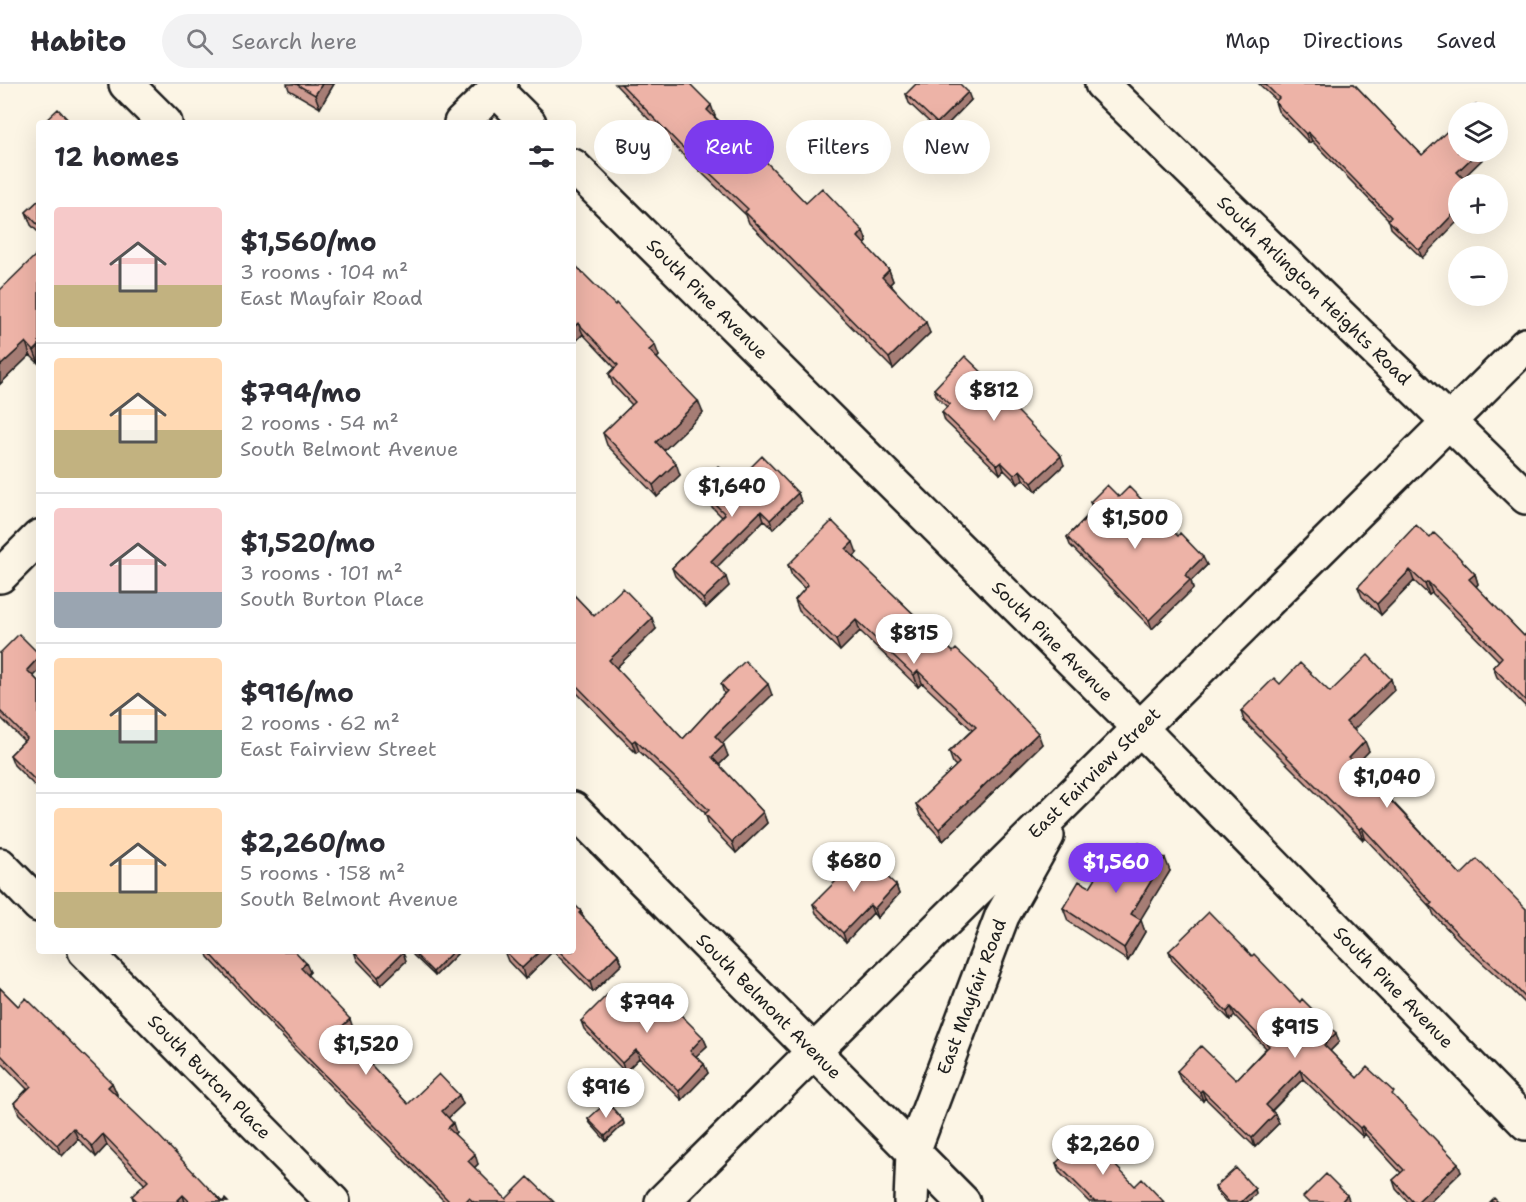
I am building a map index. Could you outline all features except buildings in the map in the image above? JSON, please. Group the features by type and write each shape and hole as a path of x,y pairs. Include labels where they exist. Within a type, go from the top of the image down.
{"street":[{"path":"126,84 162,120"},
{"name":"South Arlington Heights Road","path":"1102,84 1526,497"},
{"path":"464,120 498,87 526,120"},
{"name":"South Pine Avenue","path":"576,169 1140,728 1526,1123"},
{"name":"East Fairview Street","path":"662,1202 1526,345"},
{"path":"0,576 36,540"},
{"name":"East Mayfair Road","path":"911,1202 913,1152 1002,916 1065,802"},
{"name":"South Belmont Avenue","path":"576,812 963,1202"},
{"path":"0,865 36,902"},
{"name":"South Burton Place","path":"88,954 333,1202"}]}
